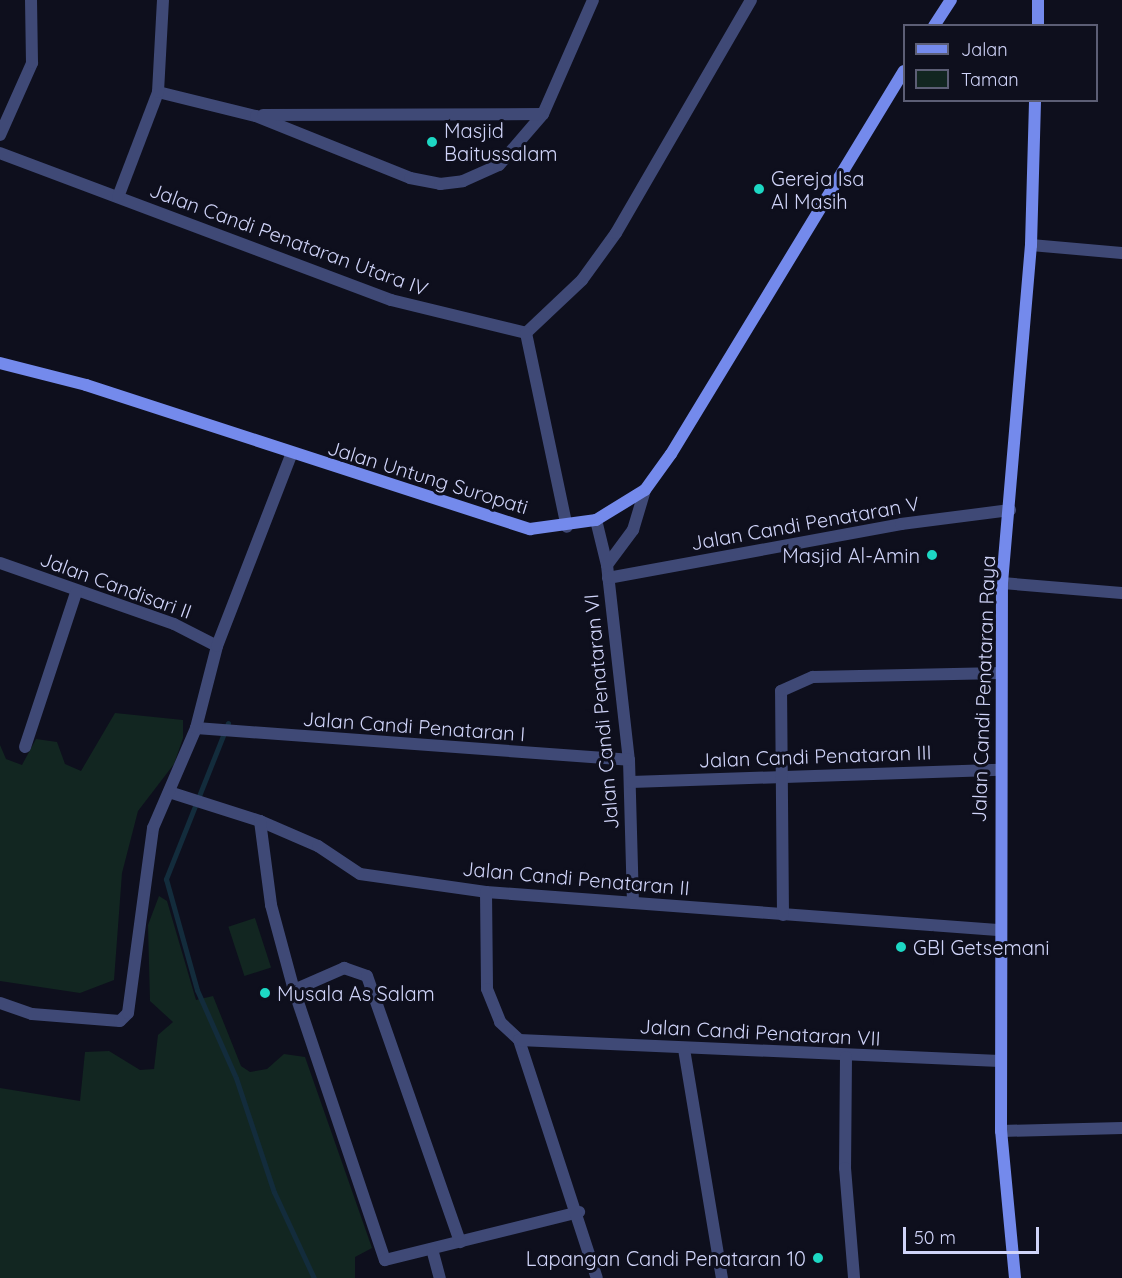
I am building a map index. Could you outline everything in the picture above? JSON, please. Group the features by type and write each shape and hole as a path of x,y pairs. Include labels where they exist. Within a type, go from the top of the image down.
{"main road":[{"path":"935,24 951,0"},
{"path":"1038,0 1038,24"},
{"name":"Jalan Untung Suropati","path":"0,363 86,384 291,455 530,529 567,527 596,520 645,490 903,72"},
{"name":"Jalan Candi Penataran Raya","path":"1015,1278 1001,1131 998,930 1002,583 1031,245 1035,102"}],"street":[{"path":"0,135 32,63 31,0"},
{"path":"118,197 158,92 163,0"},
{"path":"158,92 256,116 411,178 440,184 500,165 543,114 593,0"},
{"path":"567,527 526,333 582,280 616,233 751,0"},
{"path":"256,116 543,114"},
{"name":"Jalan Candi Penataran Utara IV","path":"0,153 391,300 526,333"},
{"path":"1031,245 1122,253"},
{"path":"0,1003 32,1014 125,1018 153,828 196,728 217,646 291,455"},
{"path":"608,572 633,530 645,490"},
{"name":"Jalan Candi Penataran V","path":"608,572 901,524 1010,510"},
{"name":"Jalan Candi Penataran VI","path":"596,520 608,572 629,760 633,903"},
{"name":"Jalan Candisari II","path":"0,563 76,593 174,624 217,646"},
{"path":"1002,583 1122,593"},
{"path":"25,747 76,593"},
{"path":"783,915 781,691 787,684 813,677 1001,673"},
{"name":"Jalan Candi Penataran I","path":"196,728 233,734 629,760"},
{"name":"Jalan Candi Penataran III","path":"631,782 1000,770"},
{"name":"Jalan Candi Penataran II","path":"169,792 261,821 318,846 360,874 486,892 998,930"},
{"path":"261,821 271,905 294,990 385,1260 579,1212"},
{"path":"486,892 487,989 500,1022 519,1040 579,1212 597,1278"},
{"path":"294,990 344,968 367,976 460,1242"},
{"name":"Jalan Candi Penataran VII","path":"519,1040 846,1057 1000,1061"},
{"path":"684,1049 722,1278"},
{"path":"846,1057 845,1168 854,1278"},
{"path":"1001,1131 1122,1128"},
{"path":"432,1249 440,1278"}],"green space":[{"path":"115,713 183,720 183,738 174,764 138,811 122,873 114,980 80,993 0,981 0,745 6,759 22,765 36,739 57,742 65,764 81,771"},
{"path":"159,896 167,901 196,1000 213,996 241,1066 250,1072 267,1069 284,1054 305,1057 372,1248 355,1257 355,1278 0,1278 0,1088 80,1101 85,1052 109,1051 140,1070 154,1069 158,1035 173,1022 150,1001 148,925"},
{"path":"255,918 271,967 244,976 228,927"}],"waterway":[{"path":"228,723 166,879 197,990 236,1078 274,1192 314,1278"}],"place":[{"name":"Masjid Baitussalam","path":"432,142"},
{"name":"Gereja Isa Al Masih","path":"759,189"},
{"name":"Masjid Al-Amin","path":"932,555"},
{"name":"GBI Getsemani","path":"901,947"},
{"name":"Musala As Salam","path":"265,993"},
{"name":"Lapangan Candi Penataran 10","path":"818,1258"}]}
